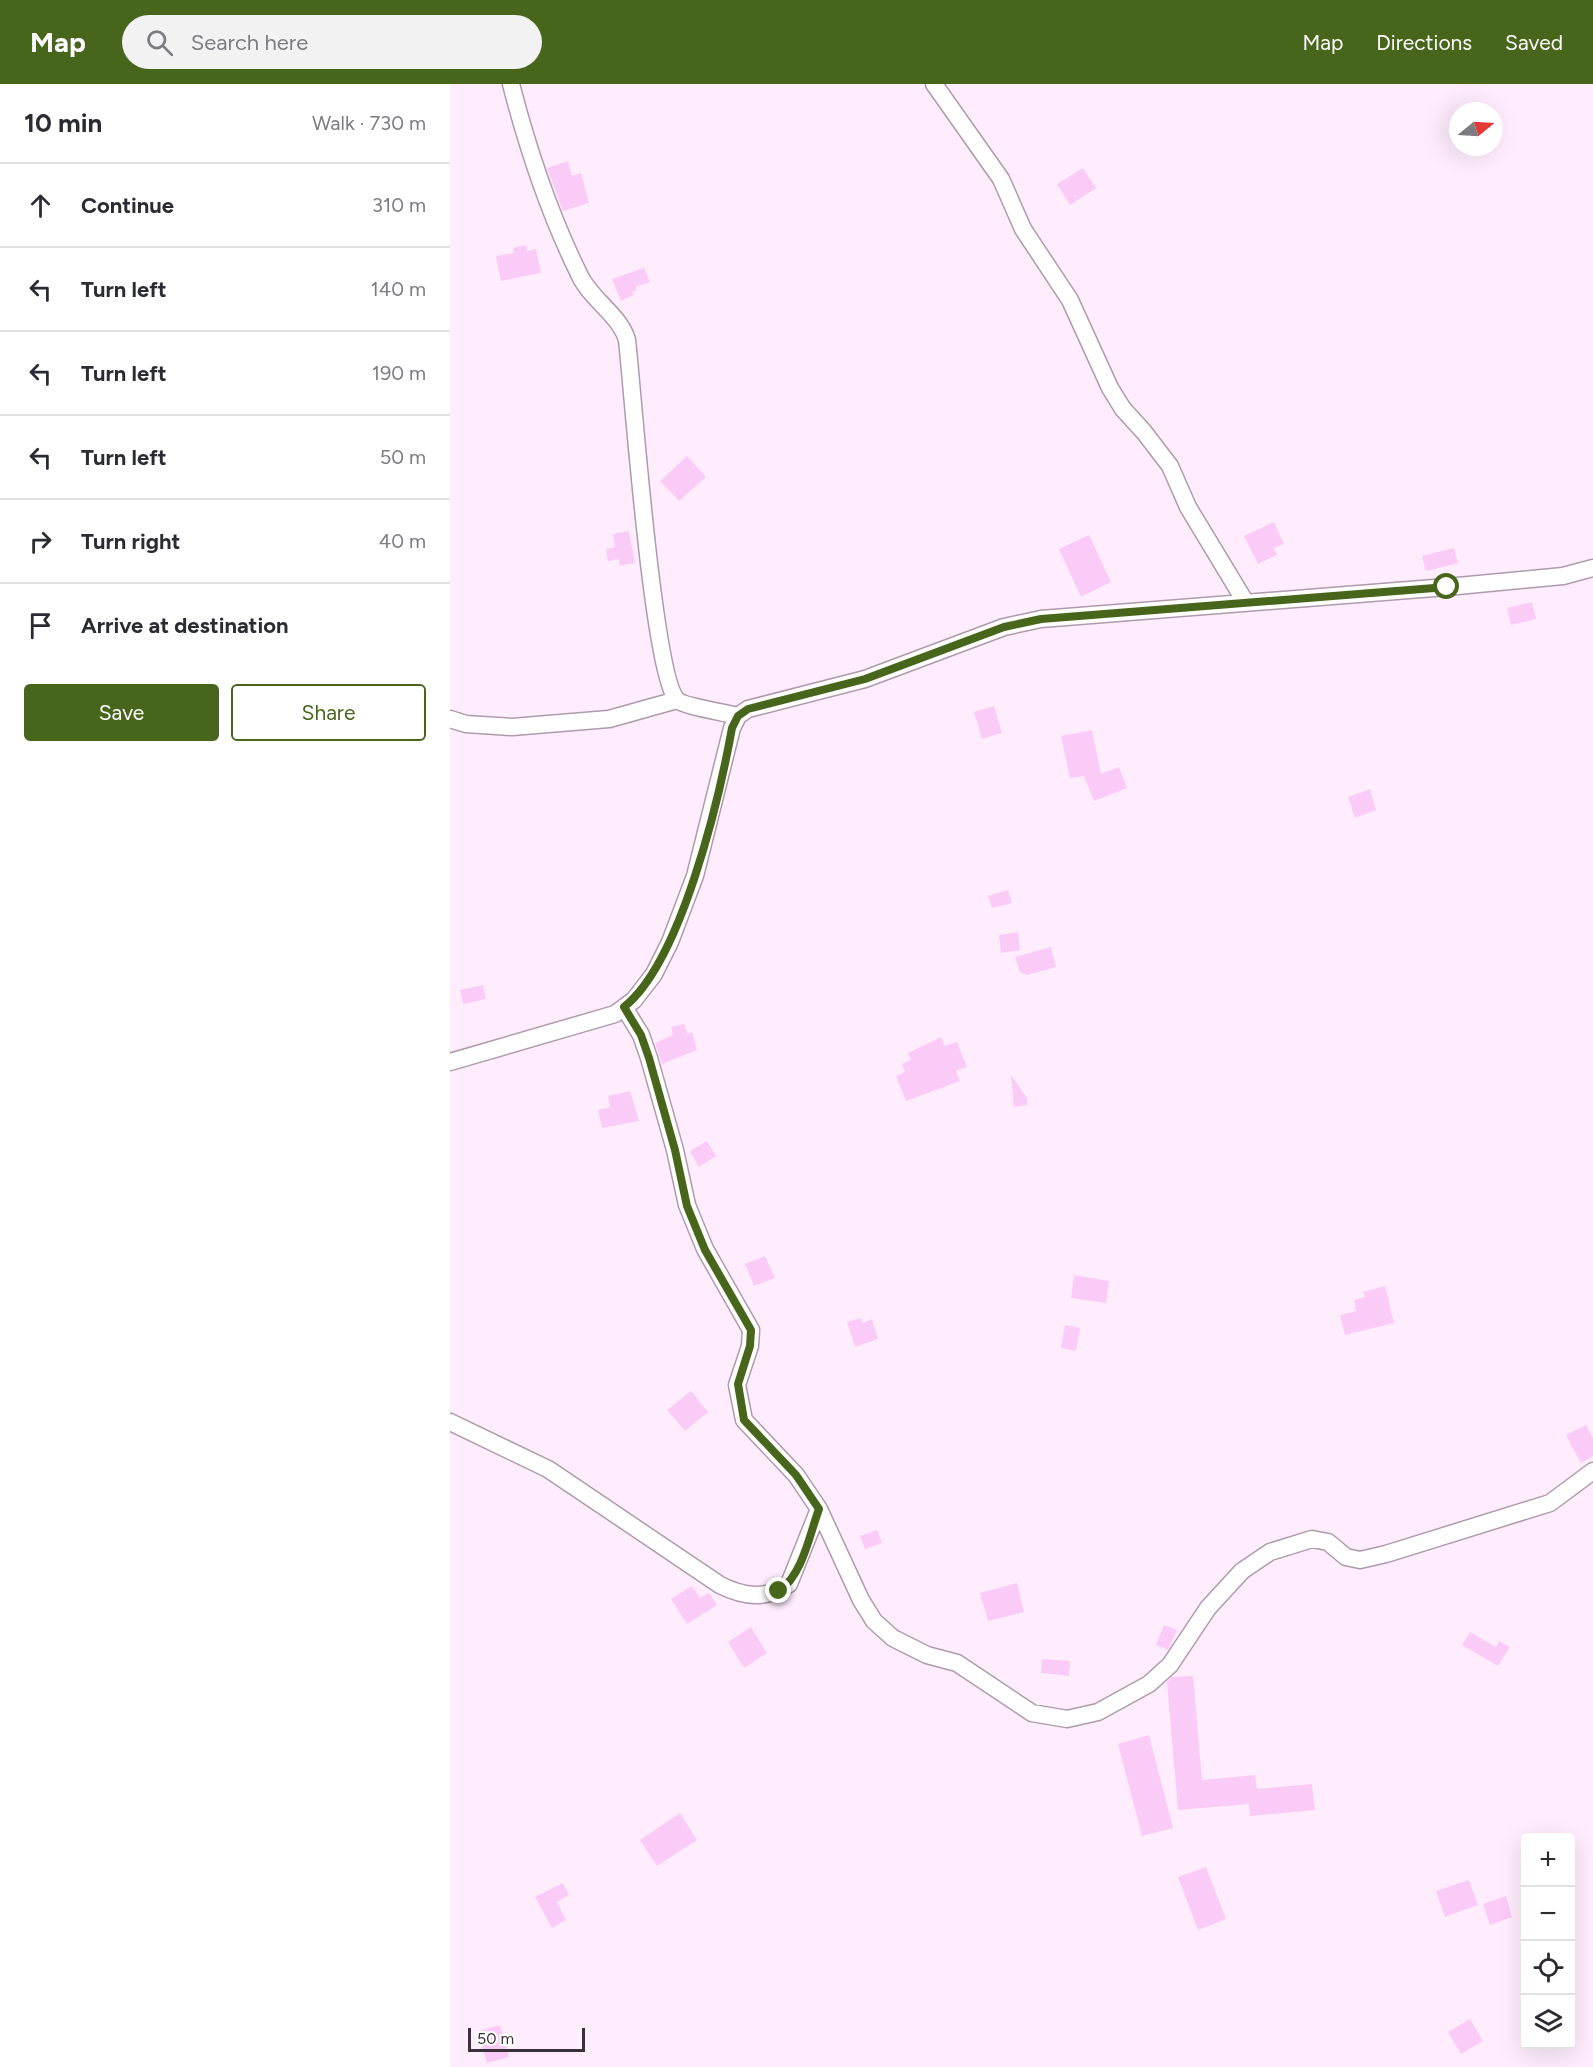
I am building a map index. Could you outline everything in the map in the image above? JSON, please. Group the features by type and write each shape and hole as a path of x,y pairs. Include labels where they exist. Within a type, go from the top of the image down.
{"street":[{"path":"511,84 537,177 579,274 596,301 619,324 627,340 658,629 671,686 677,700 687,705 738,716"},
{"path":"934,84 1001,179 1023,229 1070,300 1110,388 1123,409 1170,466 1188,507 1246,603"},
{"path":"450,1062 615,1014 654,974 670,942 695,876 732,728 738,716 748,709 865,679 1004,627 1041,619 1098,612 1246,603 1563,576 1593,568"},
{"path":"450,718 466,724 512,727 609,719 677,700"},
{"path":"624,1007 641,1035 649,1058 675,1150 687,1206 705,1250 751,1330 750,1346 738,1384 744,1420 796,1475 819,1509 861,1600 874,1621 893,1638 927,1655 957,1663 1032,1713 1067,1719 1098,1712 1149,1684 1170,1665 1208,1608 1235,1579 1270,1552 1312,1539 1328,1542 1346,1557 1360,1560 1386,1554 1550,1503 1593,1471"},
{"path":"450,1422 548,1469 720,1585 737,1593 754,1596 767,1594 779,1591 789,1584 819,1509"}],"building":[{"path":"568,161 572,176 581,173 589,203 563,211 547,168"},
{"path":"1083,168 1096,188 1070,205 1057,184"},
{"path":"526,245 527,251 536,249 541,273 501,281 496,256 514,253 513,248"},
{"path":"644,268 650,282 636,287 637,290 632,292 634,295 621,301 612,279"},
{"path":"687,456 706,477 679,501 660,481"},
{"path":"1274,522 1284,544 1274,548 1277,555 1258,564 1244,536"},
{"path":"629,531 635,563 620,566 619,559 608,561 606,549 615,547 613,534"},
{"path":"1089,535 1111,582 1081,597 1059,549"},
{"path":"1454,548 1458,563 1426,571 1422,556"},
{"path":"1532,602 1536,619 1511,625 1507,608"},
{"path":"994,706 1002,733 982,739 974,712"},
{"path":"1092,730 1101,774 1119,767 1127,788 1094,801 1084,776 1070,778 1061,736"},
{"path":"1370,789 1376,810 1355,818 1348,797"},
{"path":"1008,890 1012,903 992,908 988,896"},
{"path":"1018,932 1020,950 1001,953 999,935"},
{"path":"1051,947 1056,967 1027,975 1020,972 1015,957"},
{"path":"483,985 486,999 463,1004 460,990"},
{"path":"684,1024 688,1034 692,1032 697,1050 662,1064 655,1043 673,1035 671,1027"},
{"path":"941,1037 945,1046 957,1042 967,1067 956,1071 960,1081 906,1101 896,1076 905,1072 902,1064 911,1060 908,1053"},
{"path":"1011,1075 1027,1098 1027,1105 1014,1107"},
{"path":"630,1091 639,1121 602,1128 598,1110 610,1107 608,1096"},
{"path":"707,1141 716,1156 699,1167 690,1151"},
{"path":"765,1256 775,1278 754,1286 745,1264"},
{"path":"1074,1275 1109,1281 1106,1303 1071,1298"},
{"path":"1385,1286 1394,1323 1345,1335 1340,1315 1356,1311 1354,1300 1365,1297 1363,1292"},
{"path":"861,1318 863,1323 872,1319 878,1339 855,1347 847,1322"},
{"path":"1065,1325 1080,1328 1076,1351 1061,1348"},
{"path":"691,1391 708,1412 685,1431 667,1410"},
{"path":"1586,1425 1593,1438 1593,1456 1581,1463 1566,1435"},
{"path":"877,1530 882,1543 865,1549 860,1536"},
{"path":"1017,1583 1024,1612 988,1621 980,1593"},
{"path":"692,1586 700,1598 709,1593 717,1605 687,1624 671,1599"},
{"path":"1164,1625 1177,1630 1168,1650 1156,1645"},
{"path":"751,1627 767,1653 744,1668 728,1642"},
{"path":"1470,1632 1496,1647 1499,1641 1510,1647 1498,1666 1462,1645"},
{"path":"1042,1659 1070,1661 1069,1676 1041,1673"},
{"path":"1193,1676 1202,1780 1255,1775 1257,1789 1312,1784 1315,1810 1250,1816 1249,1804 1178,1810 1167,1682 1172,1677"},
{"path":"1149,1735 1173,1828 1142,1836 1118,1744"},
{"path":"680,1813 697,1840 657,1866 640,1840"},
{"path":"1206,1867 1226,1919 1198,1930 1178,1877"},
{"path":"1469,1880 1478,1905 1445,1917 1436,1891"},
{"path":"563,1883 569,1895 557,1902 566,1920 552,1928 535,1897"},
{"path":"1506,1896 1512,1917 1490,1925 1483,1904"},
{"path":"1470,2019 1483,2041 1461,2054 1448,2032"},
{"path":"500,2025 509,2057 487,2063 478,2031"}],"route":[{"path":"779,1591 789,1584 797,1570 819,1509 796,1475 744,1420 738,1384 739,1374 750,1346 751,1330 705,1250 687,1206 675,1150 649,1058 641,1035 624,1007 634,1000 654,974 670,942 695,876 732,728 738,716 748,709 865,679 1004,627 1041,619 1098,612 1447,587"}]}
